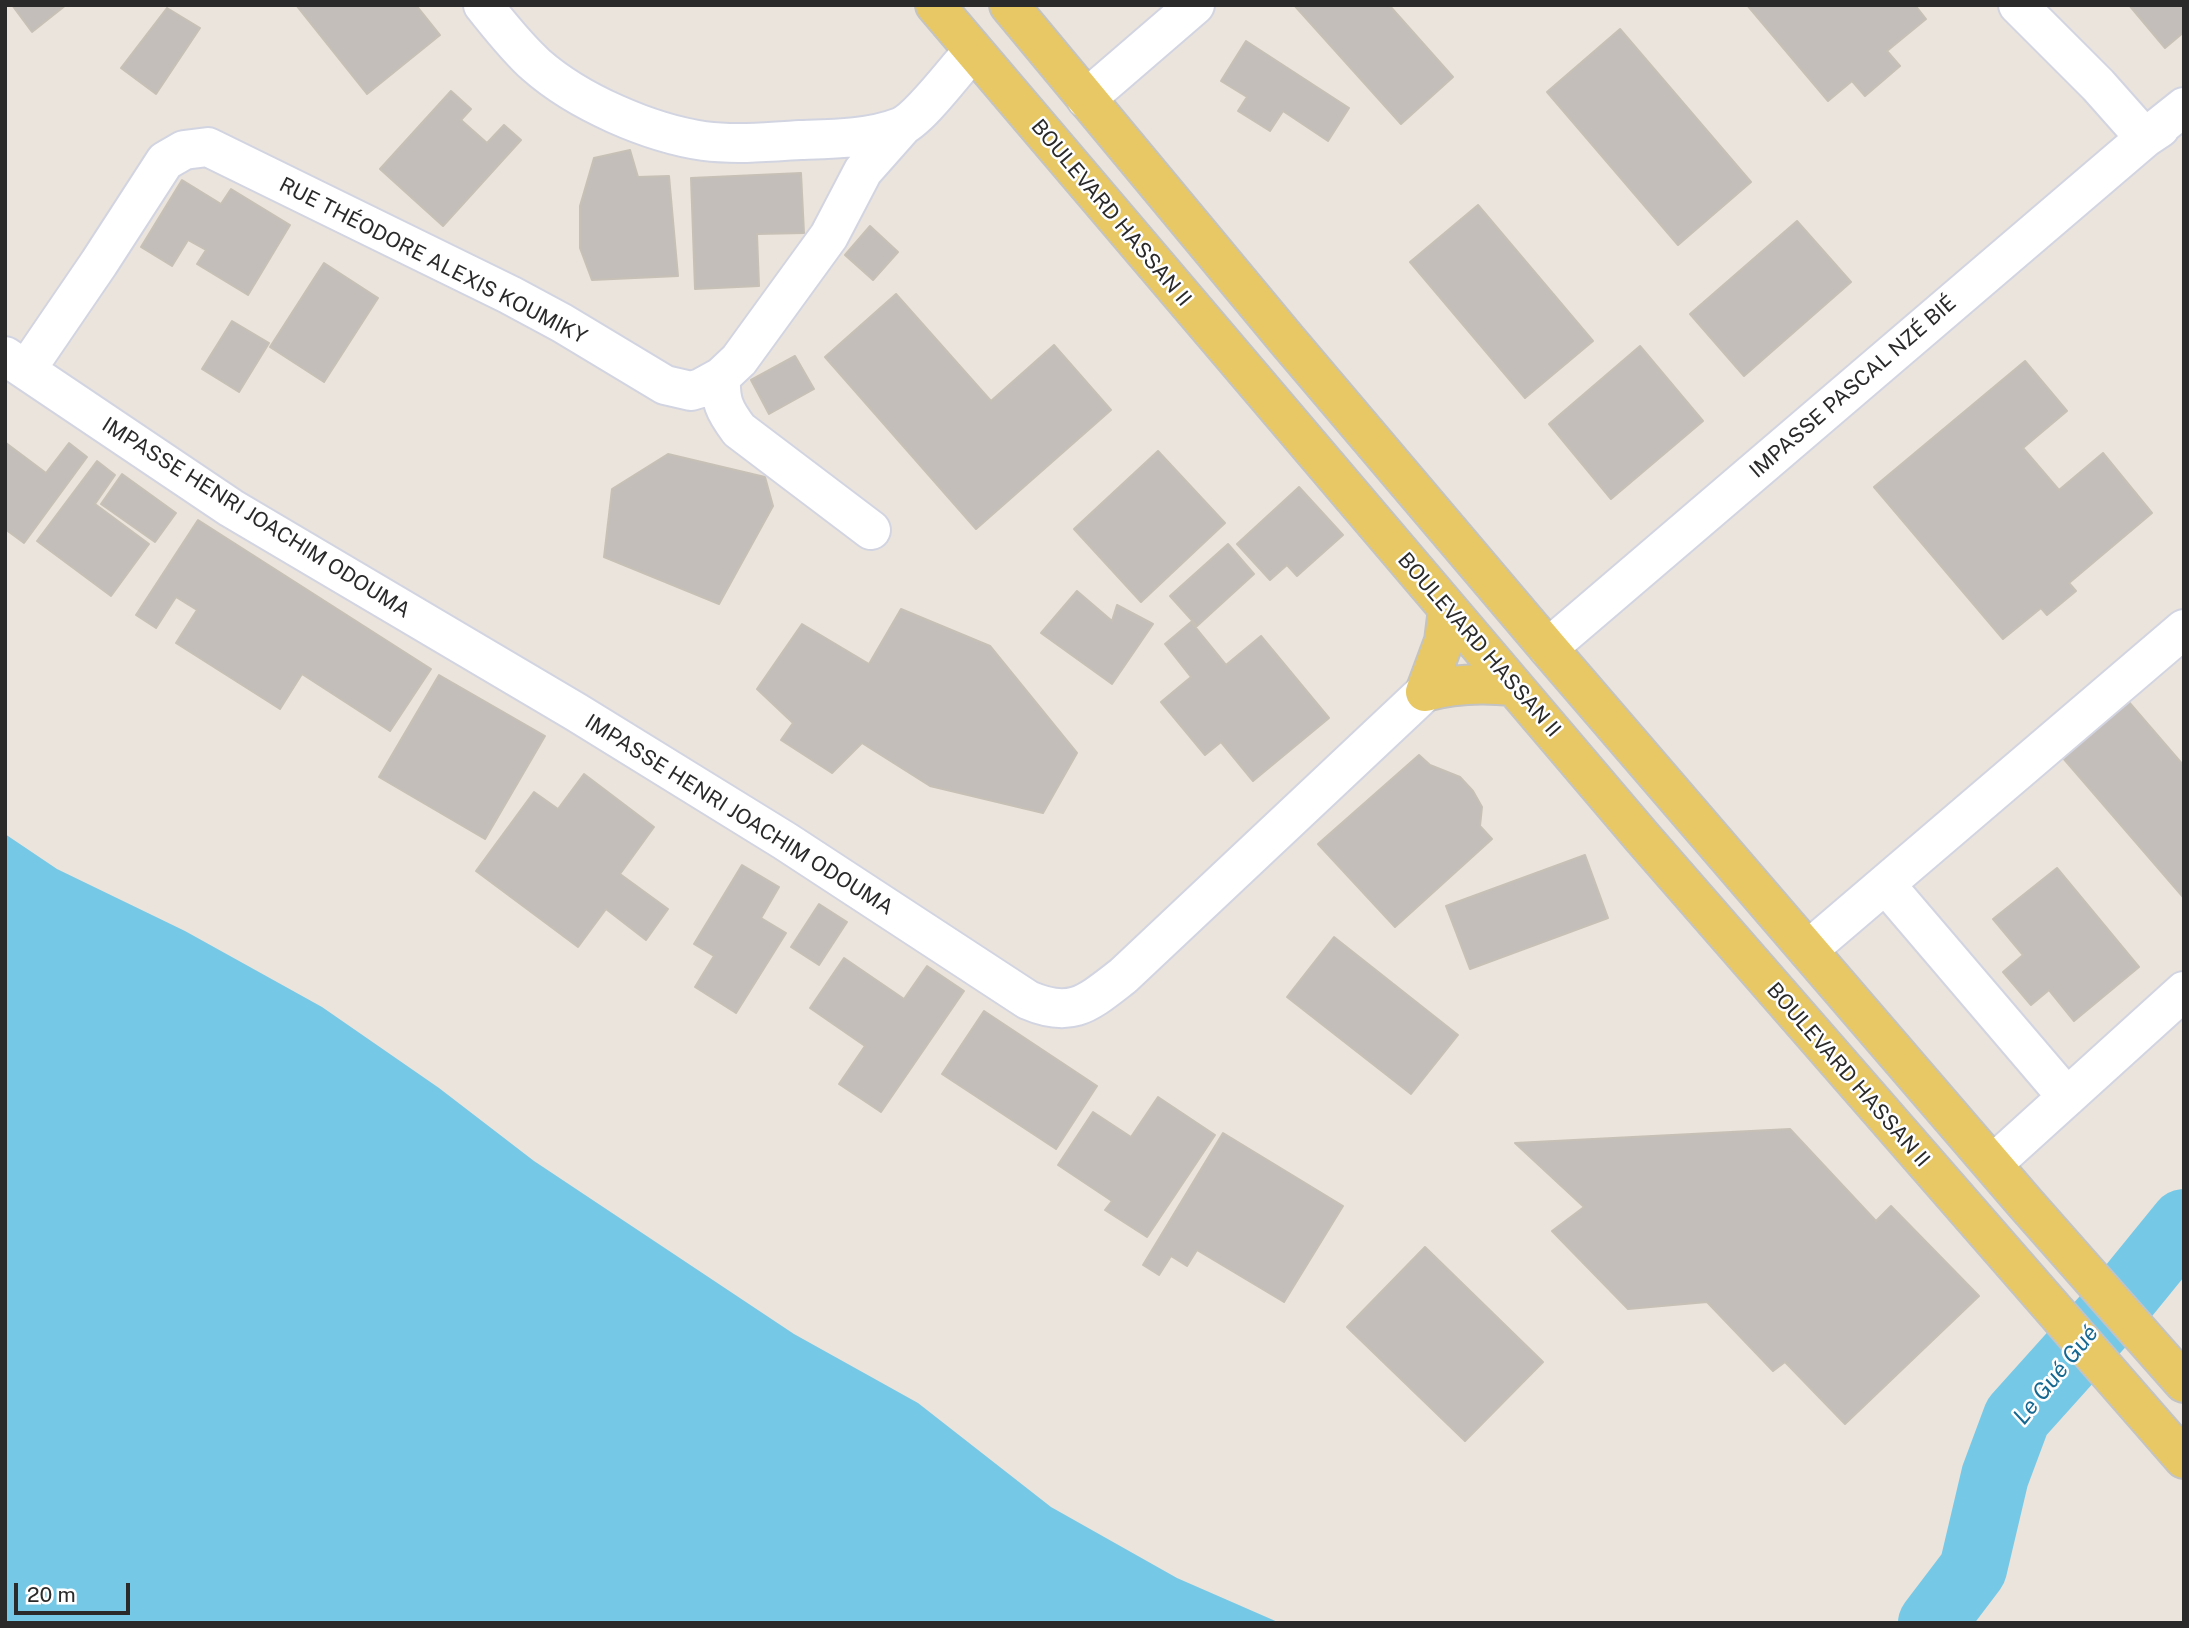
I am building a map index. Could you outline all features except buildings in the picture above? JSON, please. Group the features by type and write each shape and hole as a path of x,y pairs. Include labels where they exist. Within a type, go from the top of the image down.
{"main road":[{"name":"BOULEVARD HASSAN II","path":"935,5 1513,686 2026,1281 2184,1460"},
{"path":"1009,5 1548,648 2175,1373"},
{"path":"1425,692 1444,641 1448,609"},
{"path":"1425,692 1482,682 1513,686"}],"street":[{"path":"483,5 521,50 551,77 593,102 663,130 704,141 776,141 869,135 902,127"},
{"path":"1086,99 1195,5"},
{"path":"2018,5 2098,85 2163,124"},
{"name":"RUE THÉODORE ALEXIS KOUMIKY","path":"16,363 165,161 184,150 208,147 520,300 665,385 691,391 701,388 721,377 739,360 829,236 863,171 972,51"},
{"name":"IMPASSE PASCAL NZÉ BIÉ","path":"1548,648 2163,124"},
{"name":"IMPASSE HENRI JOACHIM ODOUMA","path":"16,363 242,514 576,712 785,841 1028,1000 1043,1007 1059,1010 1091,1001 1123,976 1425,692"},
{"path":"721,377 720,397 738,430 871,530"},
{"path":"1808,950 2184,629"},
{"path":"1886,885 2067,1097"},
{"path":"1993,1164 2184,991"}],"water":[{"path":"5,834 57,869 185,931 322,1007 439,1088 534,1161 794,1334 918,1403 1051,1507 1177,1578 1280,1623 5,1623"}],"waterway":[{"name":"Le Gué Gué","path":"1932,1623 1973,1569 1995,1476 2017,1417 2114,1309 2184,1223"}]}
